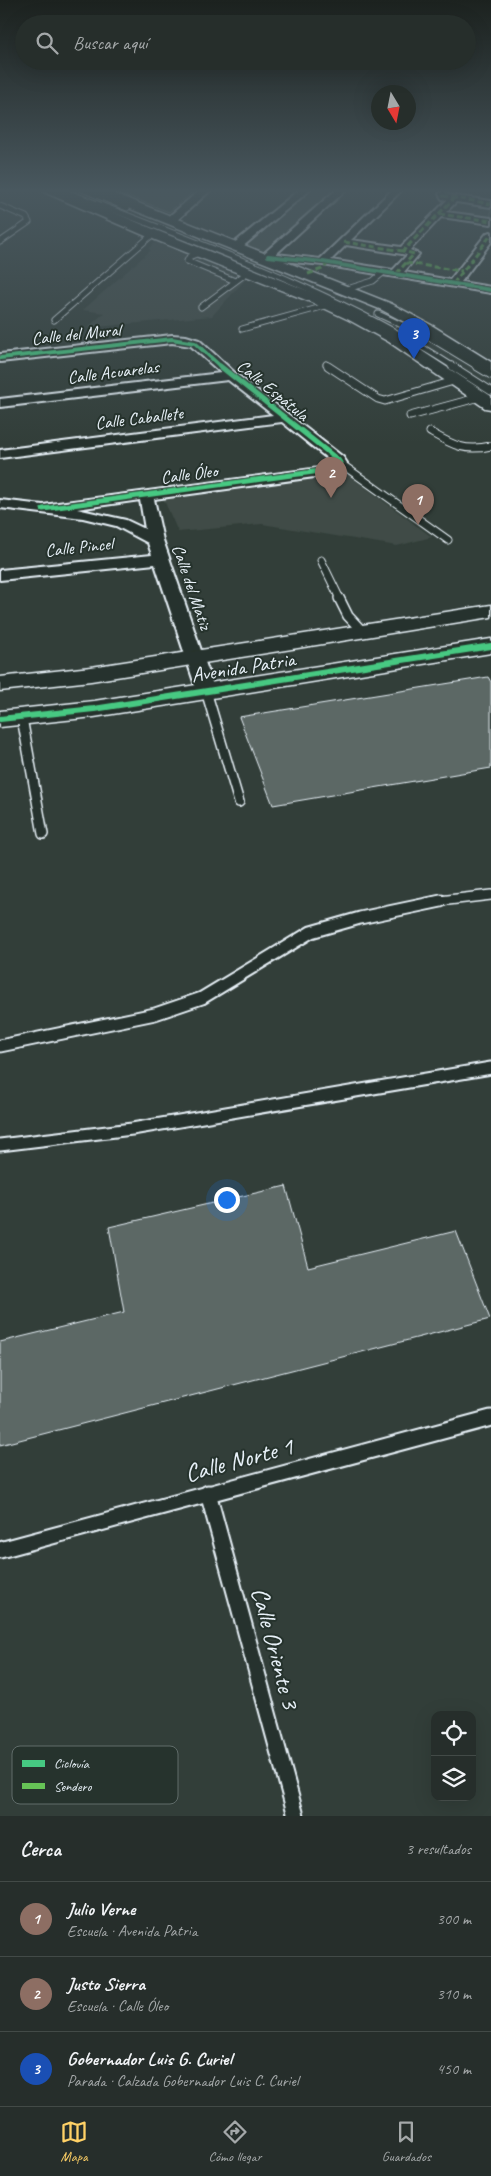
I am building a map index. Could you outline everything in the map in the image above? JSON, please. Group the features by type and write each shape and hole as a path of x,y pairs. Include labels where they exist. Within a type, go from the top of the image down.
{"main road":[{"path":"252,274 329,306 394,339 487,397"},
{"path":"308,274 387,307 428,329 491,369"},
{"name":"Avenida Patria","path":"0,684 90,674 491,611"},
{"name":"Avenida Patria","path":"0,719 22,718 206,691 491,646"}],"street":[{"path":"396,274 491,290"},
{"path":"453,284 460,274"},
{"name":"Calle del Mural","path":"0,358 172,339 186,340"},
{"name":"Calle Espátula","path":"186,340 196,344 231,376 338,460 339,464"},
{"name":"Calle Acuarelas","path":"0,403 231,376"},
{"name":"Calle Caballete","path":"0,454 283,418"},
{"name":"Calle Óleo","path":"43,509 329,471 339,464"},
{"name":"Calle del Matiz","path":"146,494 155,540 206,691"},
{"path":"0,504 83,514 121,523 155,540"},
{"name":"Calle Pincel","path":"0,575 162,558"}],"lane":[{"path":"54,320 107,274"},
{"path":"218,274 235,281"},
{"path":"201,307 245,274"},
{"path":"276,274 366,315 415,342 487,397"},
{"path":"283,274 430,338 491,375"},
{"path":"347,289 380,278 383,274"},
{"path":"242,329 329,306"},
{"path":"326,364 378,399 385,400 457,380"},
{"path":"410,416 487,397"},
{"path":"430,432 466,450 491,446"},
{"path":"339,464 448,540"},
{"path":"321,560 348,616 362,631"},
{"path":"206,691 239,802"},
{"path":"22,718 43,834"},
{"path":"0,1046 155,1014 202,998 312,932 360,918 430,902 491,895"},
{"path":"0,1145 132,1129 491,1068"},
{"name":"Calle Norte 1","path":"0,1550 491,1418"},
{"name":"Calle Oriente 3","path":"208,1493 296,1816"}],"shaded area":[{"path":"124,274 234,274 246,279 212,316 87,328 104,313 83,310"},
{"path":"347,474 432,537 397,546 262,524 178,532 163,498"}],"building":[{"path":"488,677 491,682 491,768 273,805 239,717"},
{"path":"286,1186 308,1267 456,1231 490,1319 0,1445 0,1342 124,1312 109,1227"}],"marked path":[{"path":"453,284 461,274"}],"cycle path":[{"path":"393,274 491,290"},
{"path":"0,358 172,339 186,340 195,343 231,376 340,463 335,469 329,471 43,509"},
{"path":"0,719 94,709 491,646"}],"place":[{"name":"Gobernador Luis G. Curiel","path":"414,359"},
{"name":"Justo Sierra","path":"331,498"},
{"name":"Julio Verne","path":"418,525"}]}
